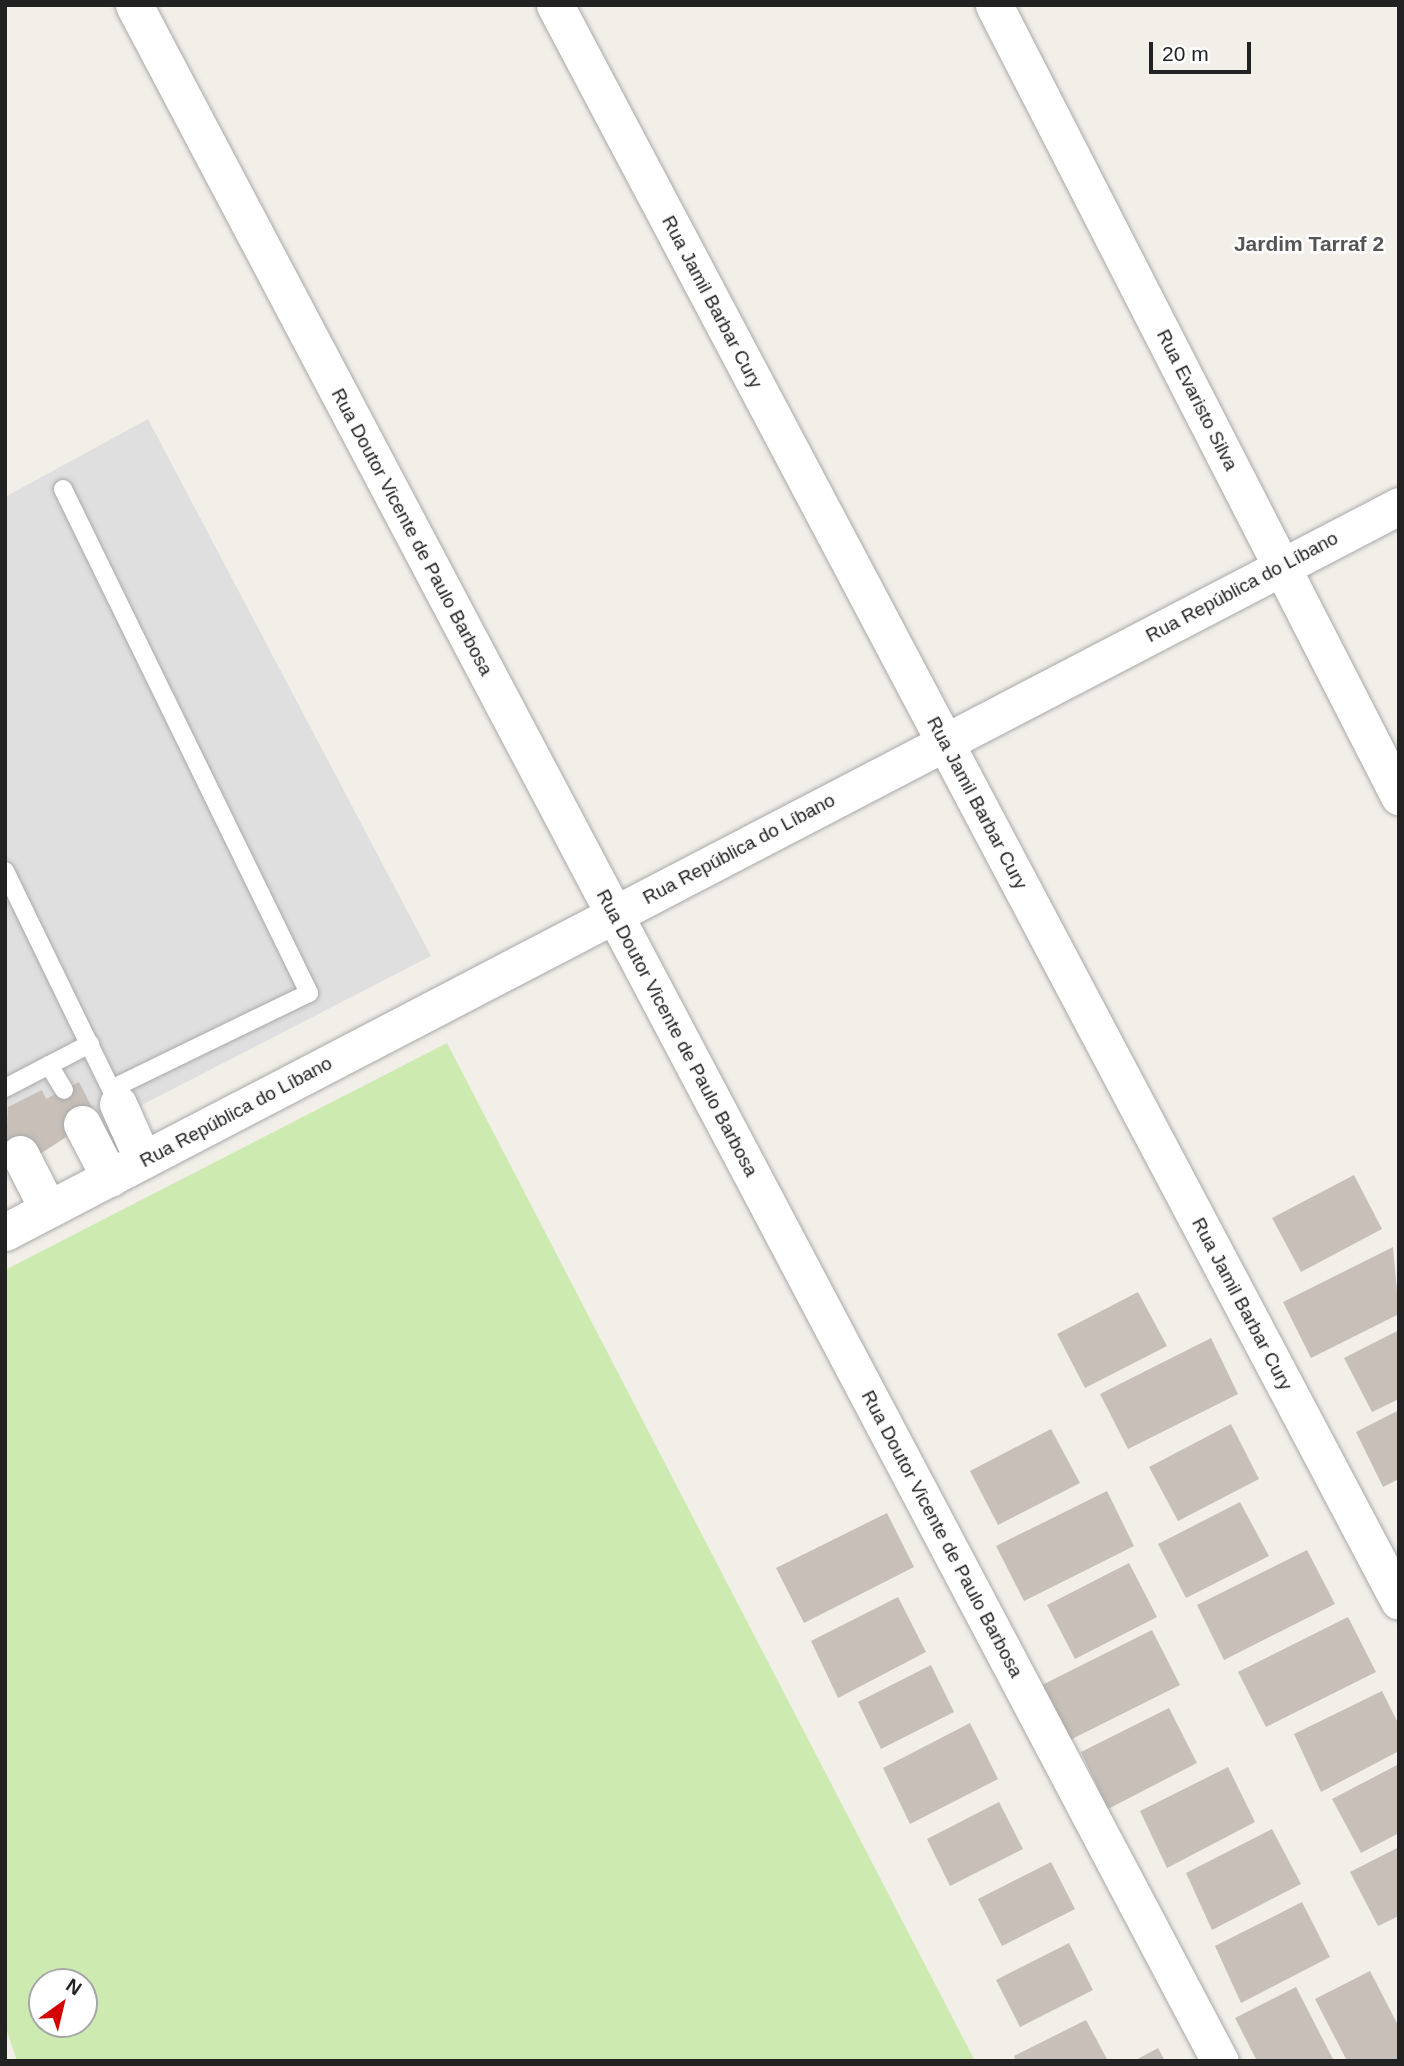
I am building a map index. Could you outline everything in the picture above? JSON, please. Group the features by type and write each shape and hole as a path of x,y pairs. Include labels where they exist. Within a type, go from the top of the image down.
{"street":[{"name":"Rua Doutor Vicente de Paulo Barbosa","path":"134,5 1220,2061"},
{"name":"Rua Jamil Barbar Cury","path":"555,5 1399,1601"},
{"name":"Rua Evaristo Silva","path":"994,5 1399,796"},
{"name":"Rua República do Líbano","path":"5,1232 1399,506"},
{"path":"115,1096 143,1160"},
{"path":"82,1124 110,1178"},
{"path":"20,1154 48,1209"}],"lane":[{"path":"5,871 115,1096 309,993 63,489"},
{"path":"5,1088 90,1044"},
{"path":"49,1065 64,1090"}],"shaded area":[{"path":"148,419 431,956 134,1109 118,1104 5,1156 5,497"}],"green space":[{"path":"447,1043 975,2061 17,2061 5,2025 5,1270"}],"building":[{"path":"79,1082 97,1117 34,1158 5,1161 8,1107 42,1090 46,1099"},
{"path":"1354,1175 1382,1229 1301,1272 1272,1218"},
{"path":"1393,1247 1399,1314 1311,1358 1283,1302"},
{"path":"1138,1292 1167,1346 1085,1388 1057,1334"},
{"path":"1399,1330 1399,1399 1372,1412 1344,1358"},
{"path":"1211,1338 1238,1394 1128,1449 1100,1394"},
{"path":"1399,1410 1399,1479 1383,1487 1356,1432"},
{"path":"1231,1424 1259,1479 1178,1521 1149,1467"},
{"path":"1051,1429 1080,1483 998,1525 970,1471"},
{"path":"1107,1491 1134,1546 1024,1601 996,1546"},
{"path":"1240,1502 1269,1556 1186,1598 1158,1544"},
{"path":"887,1513 914,1567 804,1623 776,1568"},
{"path":"1307,1550 1335,1604 1224,1660 1197,1605"},
{"path":"1129,1563 1157,1617 1075,1659 1047,1605"},
{"path":"898,1597 926,1652 838,1698 811,1641"},
{"path":"1348,1617 1376,1672 1266,1727 1238,1672"},
{"path":"1152,1630 1180,1685 1070,1740 1042,1685"},
{"path":"931,1665 954,1712 881,1749 858,1702"},
{"path":"1382,1691 1399,1725 1399,1751 1321,1792 1294,1734"},
{"path":"1169,1708 1197,1763 1108,1809 1081,1752"},
{"path":"970,1723 998,1779 910,1824 883,1768"},
{"path":"1399,1764 1399,1833 1361,1853 1332,1799"},
{"path":"1228,1767 1255,1822 1167,1868 1140,1811"},
{"path":"999,1802 1023,1849 950,1886 927,1839"},
{"path":"1272,1829 1301,1884 1212,1930 1186,1873"},
{"path":"1399,1847 1399,1916 1378,1926 1350,1872"},
{"path":"1051,1862 1075,1909 1002,1946 978,1899"},
{"path":"1302,1902 1330,1957 1241,2003 1215,1946"},
{"path":"1069,1943 1093,1990 1020,2027 996,1980"},
{"path":"1370,1971 1399,2027 1399,2061 1347,2061 1315,1999"},
{"path":"1296,1987 1334,2061 1257,2061 1235,2018"},
{"path":"1086,2020 1108,2061 1016,2061 1014,2056"},
{"path":"1158,2048 1165,2061 1134,2061"}],"district":[{"name":"Jardim Tarraf 2","path":"1309,244"}]}
